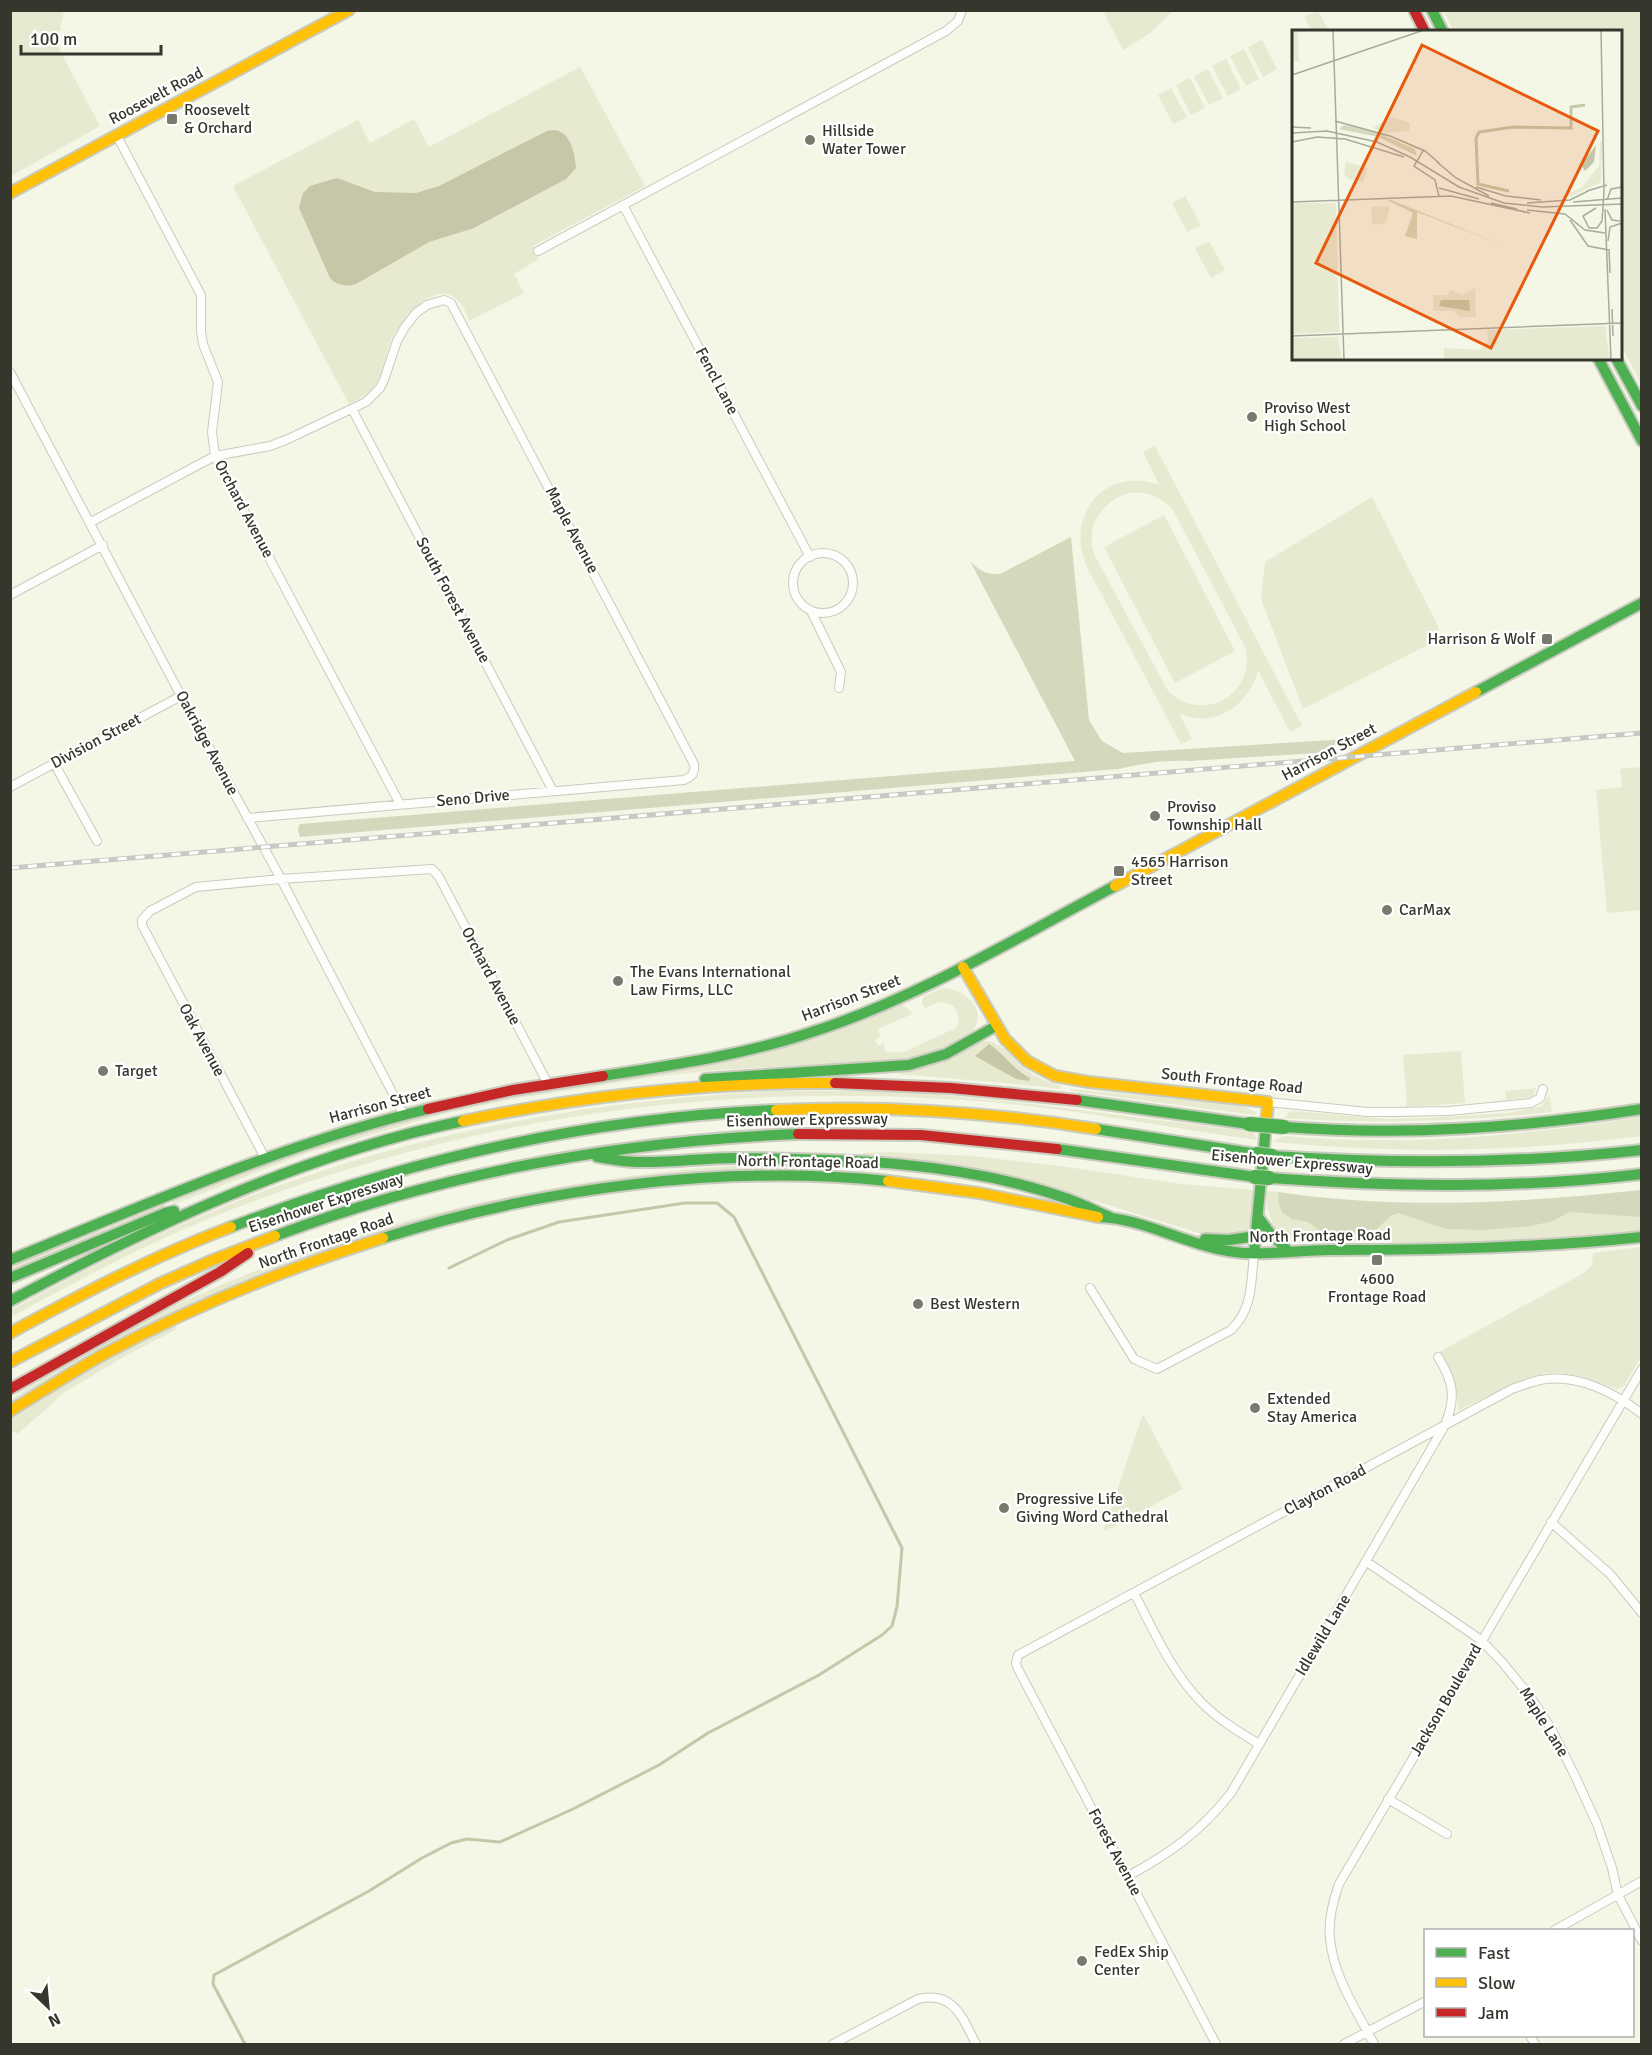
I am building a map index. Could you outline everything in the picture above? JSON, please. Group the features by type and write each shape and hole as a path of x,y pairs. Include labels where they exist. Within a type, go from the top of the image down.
{"main road":[{"name":"Roosevelt Road","path":"10,193 349,10"},
{"path":"1414,10 1424,30"},
{"path":"1432,10 1442,30"},
{"path":"1599,360 1641,441"},
{"path":"1617,360 1641,406"},
{"name":"Harrison Street","path":"10,1260 265,1158 404,1115 495,1094 688,1063 764,1047 832,1026 875,1009 963,967 1641,603"},
{"name":"South Frontage Road","path":"963,967 1005,1039 1027,1061 1055,1076 1089,1082 1268,1102"},
{"path":"650,1092 672,1082 909,1065 946,1054 996,1026"},
{"path":"10,1301 62,1273 200,1207 369,1145 466,1120 555,1103 650,1092 819,1083 920,1086 1004,1092 1249,1124 1328,1131 1431,1132 1548,1123 1641,1109"},
{"path":"1254,1253 1268,1102"},
{"name":"Eisenhower Expressway","path":"10,1333 141,1265 200,1238 309,1198 370,1178 509,1142 614,1125 744,1112 900,1110 1044,1121 1272,1156 1385,1163 1488,1163 1573,1158 1641,1150"},
{"name":"Eisenhower Expressway","path":"10,1362 146,1291 266,1239 396,1196 460,1180 583,1155 641,1146 726,1138 794,1135 898,1135 1034,1145 1255,1177 1382,1186 1532,1185 1641,1174"},
{"path":"583,1155 629,1162 784,1158 923,1168 996,1179 1031,1188 1059,1196 1110,1217"},
{"name":"North Frontage Road","path":"10,1411 81,1367 146,1332 211,1301 276,1274 402,1232 481,1211 543,1198 666,1180 815,1176 936,1186 1042,1204 1092,1216 1110,1217 1163,1232 1173,1238 1241,1254 1288,1251 1502,1249 1641,1237"},
{"path":"10,1278 165,1213 200,1207"},
{"path":"1258,1217 1288,1251"},
{"path":"1163,1232 1210,1240 1256,1236"},
{"path":"10,1389 220,1272 266,1239"}],"street":[{"path":"538,251 946,31 958,21 962,10"},
{"name":"Orchard Avenue","path":"117,136 201,295 202,338 218,382 212,417 215,456 400,804"},
{"name":"Fencl Lane","path":"623,205 810,557"},
{"name":"Maple Avenue","path":"352,409 366,402 380,388 397,341 416,314 438,300 451,303 691,756 695,771"},
{"name":"Oakridge Avenue","path":"12,377 281,879 404,1115"},
{"path":"91,522 215,456 270,446 352,409"},
{"name":"South Forest Avenue","path":"352,409 553,791"},
{"path":"10,595 103,545"},
{"path":"811,611 826,613 840,608 849,597 853,583 849,569 838,558 822,554 810,557 799,566 793,579 793,588 800,602 811,611 841,672 839,688"},
{"name":"Division Street","path":"10,787 182,696"},
{"path":"54,763 97,841"},
{"name":"Seno Drive","path":"247,818 684,780 690,778 695,771"},
{"name":"Orchard Avenue","path":"281,879 432,869 439,877 548,1084"},
{"name":"Oak Avenue","path":"265,1158 145,933 142,920 150,911 196,887 281,879"},
{"name":"South Frontage Road","path":"1268,1102 1368,1112 1449,1111 1531,1103 1540,1098 1543,1089"},
{"path":"1090,1288 1134,1359 1158,1369 1231,1330 1241,1321 1250,1295 1254,1253"},
{"name":"Idlewild Lane","path":"1128,1876 1174,1850 1209,1819 1231,1793 1445,1425 1451,1410 1452,1389 1449,1377 1438,1357"},
{"name":"Jackson Boulevard","path":"1374,2044 1337,1970 1329,1936 1330,1921 1339,1884 1641,1369"},
{"name":"Clayton Road","path":"1016,1659 1021,1652 1512,1389 1542,1380 1562,1379 1578,1382 1623,1399 1641,1414"},
{"path":"1551,1522 1610,1574 1641,1613"},
{"name":"Maple Lane","path":"1367,1562 1481,1640 1523,1687 1564,1753 1597,1824 1618,1895 1641,1941"},
{"path":"1134,1593 1170,1660 1192,1692 1233,1729 1259,1744"},
{"name":"Forest Avenue","path":"1016,1659 1017,1667 1216,2044"},
{"path":"1388,1799 1447,1834"},
{"path":"1557,1929 1641,1881"},
{"path":"833,2044 918,1999 927,1997 945,1999 952,2004 959,2012 976,2044"},
{"path":"1344,2044 1424,2002"}],"shaded area":[{"path":"11,10 64,11 57,45 100,126 11,176"},
{"path":"1103,11 1173,11 1150,33 1123,50"},
{"path":"1318,11 1328,30 1311,30 1304,17"},
{"path":"1443,11 1641,11 1641,384 1622,346 1622,30 1453,30"},
{"path":"1262,40 1277,69 1263,77 1248,47"},
{"path":"1244,49 1259,79 1246,86 1230,56"},
{"path":"1226,59 1241,89 1228,96 1212,66"},
{"path":"580,67 645,186 533,246 539,259 514,274 524,293 469,321 461,304 452,296 441,294 421,303 403,322 391,341 378,381 365,395 349,404 233,186 358,120 370,143 414,119 429,147"},
{"path":"1208,69 1223,98 1209,105 1194,76"},
{"path":"1190,78 1205,108 1191,115 1176,85"},
{"path":"1171,88 1187,117 1173,124 1158,95"},
{"path":"555,130 565,135 575,156 576,168 566,179 474,228 429,242 356,284 342,285 330,278 299,208 303,193 310,186 337,178 375,192 416,193 439,186 547,131"},
{"path":"1185,196 1201,225 1187,232 1172,203"},
{"path":"1209,241 1225,270 1211,278 1195,248"},
{"path":"1155,446 1302,726 1290,732 1258,670 1247,694 1228,711 1205,718 1179,713 1192,739 1181,744 1087,567 1081,548 1081,530 1085,513 1094,499 1106,489 1122,482 1139,481 1159,485 1143,452","holes":["1129,493 1153,496 1173,510 1245,647 1247,664 1243,678 1235,691 1224,699 1211,704 1196,705 1182,701 1168,691 1095,556 1092,535 1097,517 1110,502"]},
{"path":"1372,497 1439,628 1435,641 1303,709 1261,599 1265,562"},
{"path":"1164,515 1235,651 1175,683 1104,547"},
{"path":"1071,537 1089,720 1102,741 1123,753 1347,739 1317,753 1163,762 1119,769 300,837 298,827 300,824 1075,761 970,561 984,572 1000,574"},
{"path":"1641,767 1641,910 1607,913 1596,790 1622,787 1620,769"},
{"path":"943,988 959,992 972,1002 978,1017 976,1024 964,1038 945,1048 923,1055 892,1061 715,1070 512,1099 443,1114 307,1153 174,1204 172,1201 300,1153 387,1126 519,1095 677,1071 752,1056 818,1037 902,1005 912,1014 878,1029 880,1036 875,1040 878,1046 884,1043 885,1052 904,1052 956,1028 958,1015 951,1004 938,1002 925,1008 922,1002 924,996"},
{"path":"989,1041 1003,1048 1036,1076 1061,1086 1060,1089 899,1074 940,1063 981,1042"},
{"path":"989,1044 1030,1078 1029,1081 1016,1079 975,1056"},
{"path":"1461,1051 1465,1103 1407,1107 1403,1055"},
{"path":"1536,1088 1533,1097 1506,1100 1505,1091"},
{"path":"1071,1089 1242,1105 1255,1112 1256,1115 1071,1091"},
{"path":"778,1091 883,1091 934,1094 1252,1132 1258,1140 1037,1107 963,1100 863,1096 764,1097 664,1105 566,1118 468,1137 372,1162 277,1193 162,1239 11,1317 11,1310 40,1294 187,1222 312,1174 377,1154 442,1137 575,1111 710,1095"},
{"path":"1549,1095 1552,1112 1451,1120 1351,1121 1283,1118 1288,1115 1287,1113 1294,1111 1386,1119 1508,1113 1542,1106"},
{"path":"1641,1117 1641,1136 1549,1145 1411,1150 1273,1142 1283,1136 1373,1140 1462,1138 1552,1130"},
{"path":"863,1153 973,1156 1182,1184 1254,1190 1250,1226 1246,1233 1218,1235 1199,1233 1059,1190 863,1157"},
{"path":"760,1164 811,1166 812,1169 757,1169 646,1177 514,1198 438,1216 289,1263 217,1292 78,1362 11,1403 11,1400 26,1389 153,1316 242,1276 313,1250 459,1207 534,1192 608,1179"},
{"path":"1641,1190 1641,1231 1510,1241 1423,1243 1304,1240 1292,1238 1273,1229 1267,1206 1267,1191 1349,1201 1422,1204 1532,1200"},
{"path":"1641,1190 1641,1217 1569,1212 1553,1221 1531,1226 1483,1230 1446,1229 1399,1213 1390,1216 1377,1229 1362,1233 1322,1232 1308,1222 1292,1219 1282,1212 1278,1192 1368,1201 1460,1203"},
{"path":"164,1204 165,1207 11,1271 11,1267"},
{"path":"1641,1247 1641,1357 1624,1386 1617,1389 1580,1376 1545,1373 1516,1383 1458,1410 1453,1380 1439,1352 1584,1273 1592,1265 1593,1253"},
{"path":"175,1324 177,1329 127,1355 60,1395 17,1434 13,1431 11,1433 11,1418 102,1362"},
{"path":"1143,1414 1183,1489 1103,1532"}],"waterway":[{"path":"245,2044 213,1984 214,1975 369,1891 451,1843 467,1839 500,1842 573,1809 659,1765 708,1733 819,1675 882,1635 892,1626 897,1607 902,1548 734,1217 717,1203 685,1203 559,1222 507,1240 449,1268"}],"railway":[{"path":"10,868 1642,733"}],"traffic: fast":[{"path":"1432,10 1442,30"},
{"path":"1599,360 1642,441"},
{"path":"1617,360 1642,406"},
{"path":"1476,692 1642,603"},
{"path":"603,1076 760,1047 851,1018 928,985 1115,886"},
{"path":"705,1079 909,1065 946,1054 996,1026"},
{"path":"1077,1100 1249,1124"},
{"path":"10,1260 268,1157 374,1123 428,1109"},
{"path":"1284,1127 1375,1131 1463,1128 1552,1121 1642,1109"},
{"path":"231,1227 364,1182 499,1146 636,1122 776,1110"},
{"path":"10,1301 174,1219 287,1172 403,1135 463,1121"},
{"path":"1249,1124 1284,1127"},
{"path":"1254,1253 1266,1126"},
{"path":"1096,1129 1257,1154"},
{"path":"275,1236 402,1194 532,1164 665,1144 798,1134"},
{"path":"1057,1149 1255,1177"},
{"path":"1272,1156 1457,1161 1549,1158 1642,1150"},
{"path":"1257,1154 1272,1156"},
{"path":"597,1157 638,1162 734,1158 818,1159 903,1165 987,1177 1028,1186 1068,1199 1110,1217"},
{"path":"1269,1178 1456,1185 1549,1182 1642,1174"},
{"path":"383,1238 443,1220 505,1206 632,1184 697,1178 761,1176 888,1181"},
{"path":"1255,1177 1269,1178"},
{"path":"10,1278 174,1211"},
{"path":"1098,1217 1134,1222 1206,1246 1243,1253 1486,1248 1642,1237"},
{"path":"1258,1217 1288,1251"},
{"path":"1205,1239 1229,1240 1256,1236"}],"traffic: slow":[{"path":"10,193 349,10"},
{"path":"1115,886 1476,692"},
{"path":"963,967 1005,1039 1027,1061 1055,1076 1089,1082 1268,1102 1266,1126"},
{"path":"463,1121 555,1104 648,1092 742,1085 835,1083"},
{"path":"776,1110 856,1108 936,1111 1017,1118 1096,1129"},
{"path":"888,1181 979,1193 1098,1217"},
{"path":"10,1333 146,1263 231,1227"},
{"path":"10,1362 161,1283 275,1236"},
{"path":"10,1411 96,1359 209,1303 277,1275 383,1238"}],"traffic: jam":[{"path":"1414,10 1424,30"},
{"path":"428,1109 513,1090 603,1076"},
{"path":"835,1083 951,1088 1077,1100"},
{"path":"798,1134 921,1135 1057,1149"},
{"path":"10,1389 220,1272 248,1253"}],"place":[{"name":"Roosevelt & Orchard","path":"172,119"},
{"name":"Hillside Water Tower","path":"810,140"},
{"name":"Proviso West High School","path":"1252,417"},
{"name":"Harrison & Wolf","path":"1547,639"},
{"name":"Proviso Township Hall","path":"1155,816"},
{"name":"4565 Harrison Street","path":"1119,871"},
{"name":"CarMax","path":"1387,910"},
{"name":"The Evans International Law Firms, LLC","path":"618,981"},
{"name":"Target","path":"103,1071"},
{"name":"4600 Frontage Road","path":"1377,1260"},
{"name":"Best Western","path":"918,1304"},
{"name":"Extended Stay America","path":"1255,1408"},
{"name":"Progressive Life Giving Word Cathedral","path":"1004,1508"},
{"name":"FedEx Ship Center","path":"1082,1961"}]}
